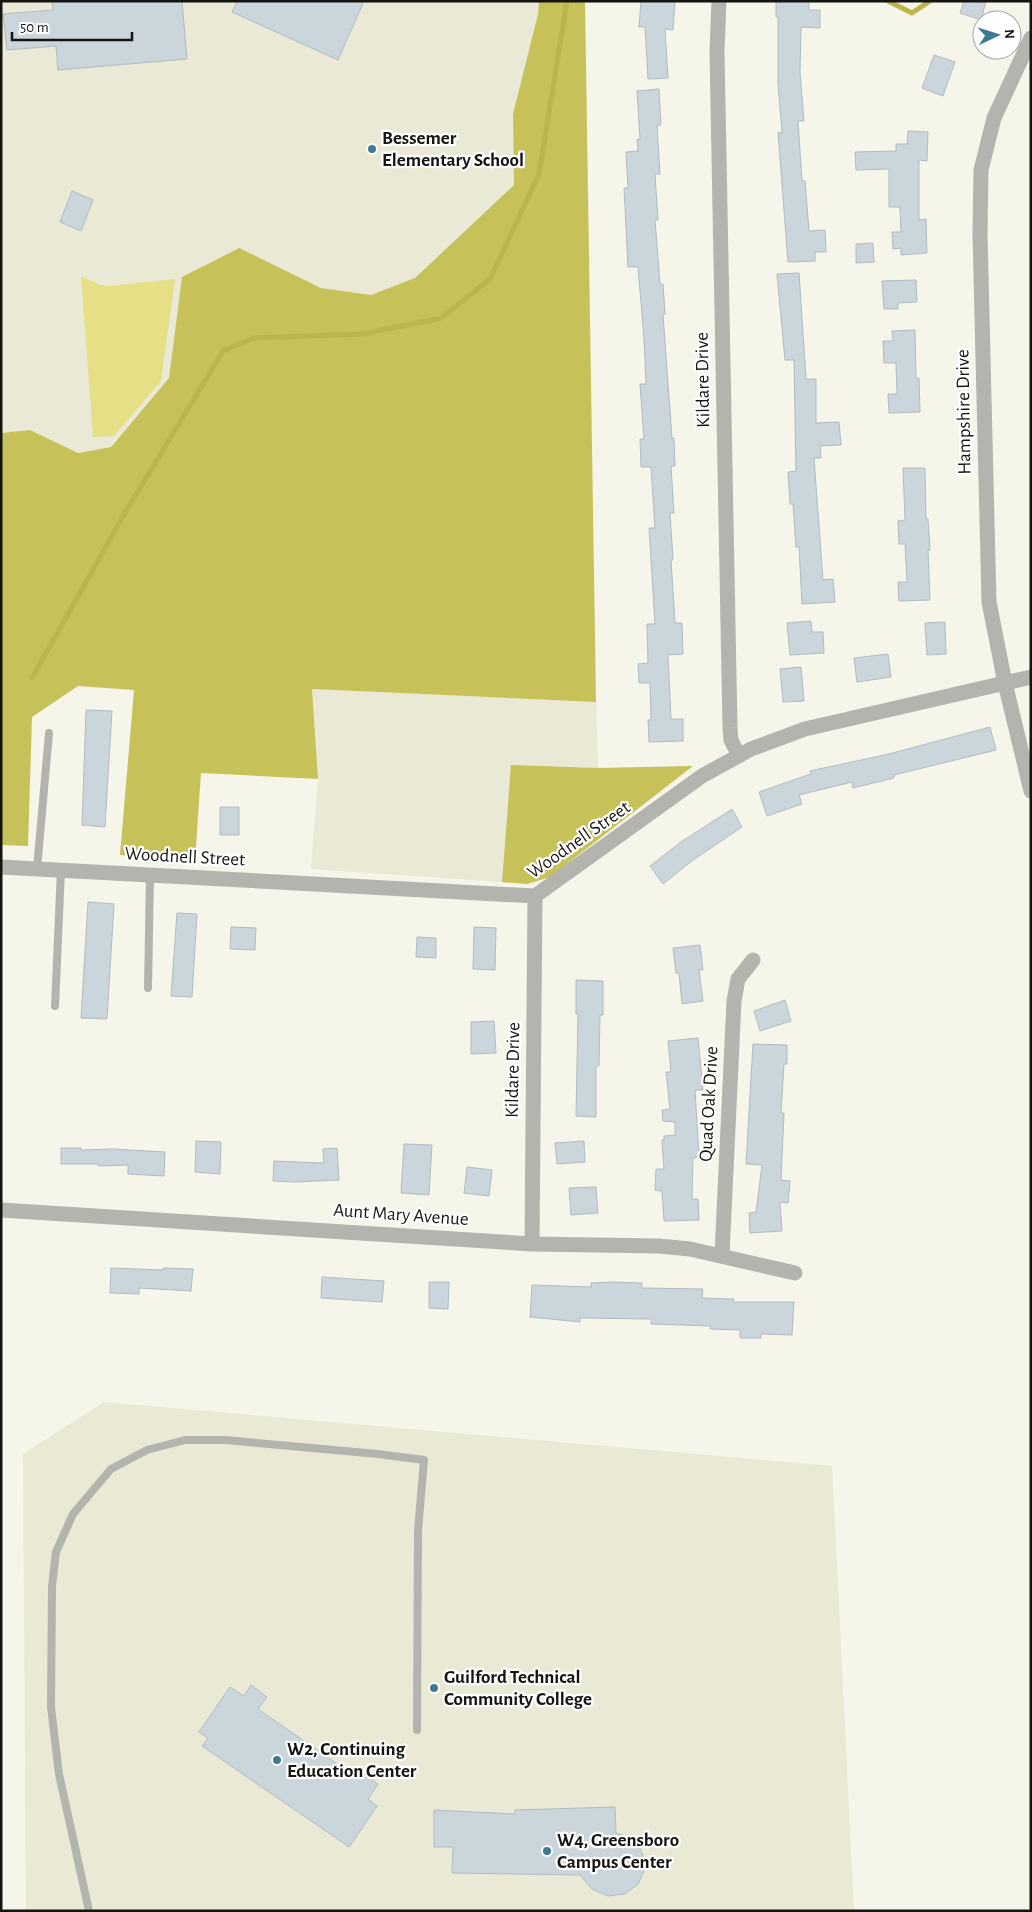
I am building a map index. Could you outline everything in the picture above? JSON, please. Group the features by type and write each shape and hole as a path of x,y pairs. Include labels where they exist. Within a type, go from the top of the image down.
{"street":[{"name":"Kildare Drive","path":"719,1 717,62 730,728 731,740 739,756"},
{"name":"Hampshire Drive","path":"1031,38 994,118 981,170 980,234 989,602 1005,683 1031,791"},
{"name":"Woodnell Street","path":"1,867 535,896 702,776 751,749 805,729 1031,677"},
{"name":"Kildare Drive","path":"532,1244 535,896"},
{"name":"Quad Oak Drive","path":"722,1256 734,1001 738,979 753,960"},
{"name":"Aunt Mary Avenue","path":"1,1210 532,1244 659,1246 690,1249 795,1273"}],"lane":[{"path":"37,869 49,733"},
{"path":"55,1006 61,870"},
{"path":"148,988 150,875"},
{"path":"89,1911 59,1774 51,1707 52,1586 56,1552 73,1514 111,1469 146,1450 185,1440 225,1440 424,1460 418,1531 418,1730"}],"shaded area":[{"path":"1,1 539,1 538,14 513,114 514,185 415,278 371,295 321,288 238,248 182,277 169,378 110,447 78,453 30,430 1,433"},
{"path":"539,1 585,1 596,702 312,689 318,779 201,773 195,861 120,855 134,690 78,686 32,717 28,846 1,845 1,433 30,430 78,453 111,447 169,378 182,277 239,248 321,288 371,295 415,278 514,185 513,114 538,14"},
{"path":"81,276 100,285 109,286 175,279 161,381 114,436 93,437"},
{"path":"312,689 596,702 598,768 511,766 502,882 311,869 318,779"},
{"path":"511,765 598,768 693,766 550,877 527,884 502,882"},
{"name":"Guilford Technical Community College","path":"104,1402 832,1466 854,1911 26,1911 23,1454"}],"building":[{"path":"52,1 182,1 187,59 58,70 56,46 7,50 3,14 53,10"},
{"path":"237,1 364,1 338,60 232,12"},
{"path":"641,1 675,1 673,30 665,29 668,78 648,79 645,27 639,27"},
{"path":"776,1 809,1 809,10 820,10 820,28 801,27 800,72 804,121 798,121 802,181 805,181 809,231 825,230 826,252 815,252 815,261 788,262 778,133 782,132 778,84 778,17 776,17"},
{"path":"964,1 986,1 984,10 972,10 972,17 960,13"},
{"path":"934,55 955,62 943,96 922,88"},
{"path":"659,89 661,125 657,125 660,174 655,174 658,220 655,220 660,284 663,284 665,314 663,315 672,438 674,438 675,466 671,466 674,513 670,513 675,623 682,623 683,654 668,655 671,719 683,719 683,741 649,742 648,720 651,720 650,683 639,683 638,664 648,663 647,624 655,624 649,528 655,528 651,467 641,467 640,439 644,439 640,384 646,384 644,339 638,267 628,267 624,188 628,188 626,152 638,151 637,139 640,139 637,91"},
{"path":"908,131 928,132 927,161 919,160 919,220 926,219 927,253 901,255 901,248 893,249 892,232 901,232 900,207 889,207 889,169 856,170 855,152 896,151 896,144 907,144"},
{"path":"72,191 93,200 81,231 60,222"},
{"path":"873,243 874,262 856,263 856,244"},
{"path":"799,273 806,379 816,379 816,423 839,422 841,445 820,446 821,458 814,458 823,580 833,579 835,602 802,604 799,547 796,547 793,504 790,504 788,472 796,471 794,360 785,360 777,274"},
{"path":"916,280 917,302 898,303 898,309 884,309 882,281"},
{"path":"915,330 916,378 919,378 920,412 889,413 888,394 897,394 896,363 884,363 883,341 893,341 892,331"},
{"path":"903,468 925,468 926,519 928,519 930,550 928,550 930,600 899,601 898,582 907,582 905,544 899,544 898,521 905,520"},
{"path":"811,621 812,632 823,632 824,653 790,655 787,623"},
{"path":"945,622 946,654 927,655 925,623"},
{"path":"888,654 891,677 857,682 854,658"},
{"path":"801,667 804,701 783,702 780,669"},
{"path":"86,710 112,711 105,827 82,825"},
{"path":"990,727 996,750 894,775 894,778 853,788 852,782 799,795 802,804 767,816 759,792 811,774 810,771 889,754"},
{"path":"220,807 239,807 239,835 220,835"},
{"path":"732,809 742,827 693,860 663,884 650,866 681,842"},
{"path":"88,902 114,904 107,1019 81,1018"},
{"path":"177,913 197,914 192,997 171,996"},
{"path":"231,927 256,928 255,950 230,949"},
{"path":"474,927 496,928 495,970 473,969"},
{"path":"417,937 436,938 436,958 416,957"},
{"path":"700,945 703,970 699,970 703,1001 682,1004 679,973 676,973 673,948"},
{"path":"576,980 603,981 603,1015 600,1015 599,1066 596,1066 596,1117 576,1116 578,1014 576,1014"},
{"path":"785,1000 791,1021 760,1031 754,1011"},
{"path":"494,1021 496,1053 471,1054 471,1022"},
{"path":"698,1038 703,1090 695,1090 699,1157 693,1158 692,1199 698,1199 699,1220 664,1221 662,1191 655,1190 656,1169 664,1169 662,1140 664,1140 664,1136 675,1135 675,1122 663,1121 662,1110 670,1109 666,1072 671,1072 668,1041"},
{"path":"753,1044 787,1045 787,1064 784,1064 781,1113 784,1113 781,1180 790,1181 788,1203 780,1202 782,1231 750,1233 749,1213 756,1212 762,1165 746,1164"},
{"path":"196,1141 221,1142 220,1174 195,1172"},
{"path":"584,1141 585,1162 557,1164 555,1143"},
{"path":"404,1144 432,1145 429,1195 401,1193"},
{"path":"61,1148 165,1152 164,1176 128,1174 128,1165 61,1164"},
{"path":"337,1148 339,1180 273,1181 274,1161 324,1163 323,1149"},
{"path":"467,1167 492,1170 489,1196 464,1193"},
{"path":"596,1187 598,1213 571,1215 569,1188"},
{"path":"111,1268 193,1269 191,1291 139,1288 139,1294 110,1293"},
{"path":"322,1277 384,1281 382,1302 321,1298"},
{"path":"429,1282 449,1282 448,1309 429,1308"},
{"path":"591,1283 642,1283 642,1288 703,1289 702,1298 734,1299 733,1302 794,1302 792,1335 761,1334 761,1338 740,1338 740,1330 710,1329 711,1326 651,1324 651,1319 580,1318 580,1322 530,1317 532,1285 591,1287"},
{"name":"W2, Continuing Education Center","path":"251,1685 267,1697 258,1709 359,1779 362,1773 378,1784 368,1799 377,1806 349,1847 202,1746 208,1738 199,1732 230,1687 244,1696"},
{"name":"W4, Greensboro Campus Center","path":"615,1807 616,1833 627,1836 637,1842 643,1855 644,1871 638,1884 625,1894 608,1896 592,1889 580,1875 452,1873 453,1847 434,1847 434,1810 515,1814 515,1810"}],"waterway":[{"path":"32,678 126,511 223,351 253,338 363,334 441,318 490,279 539,174 567,1"},
{"path":"888,1 912,13 930,1"}],"place":[{"name":"Bessemer Elementary School","path":"372,149"},
{"name":"Guilford Technical Community College","path":"434,1688"},
{"name":"W2, Continuing Education Center","path":"277,1760"},
{"name":"W4, Greensboro Campus Center","path":"547,1851"}]}
